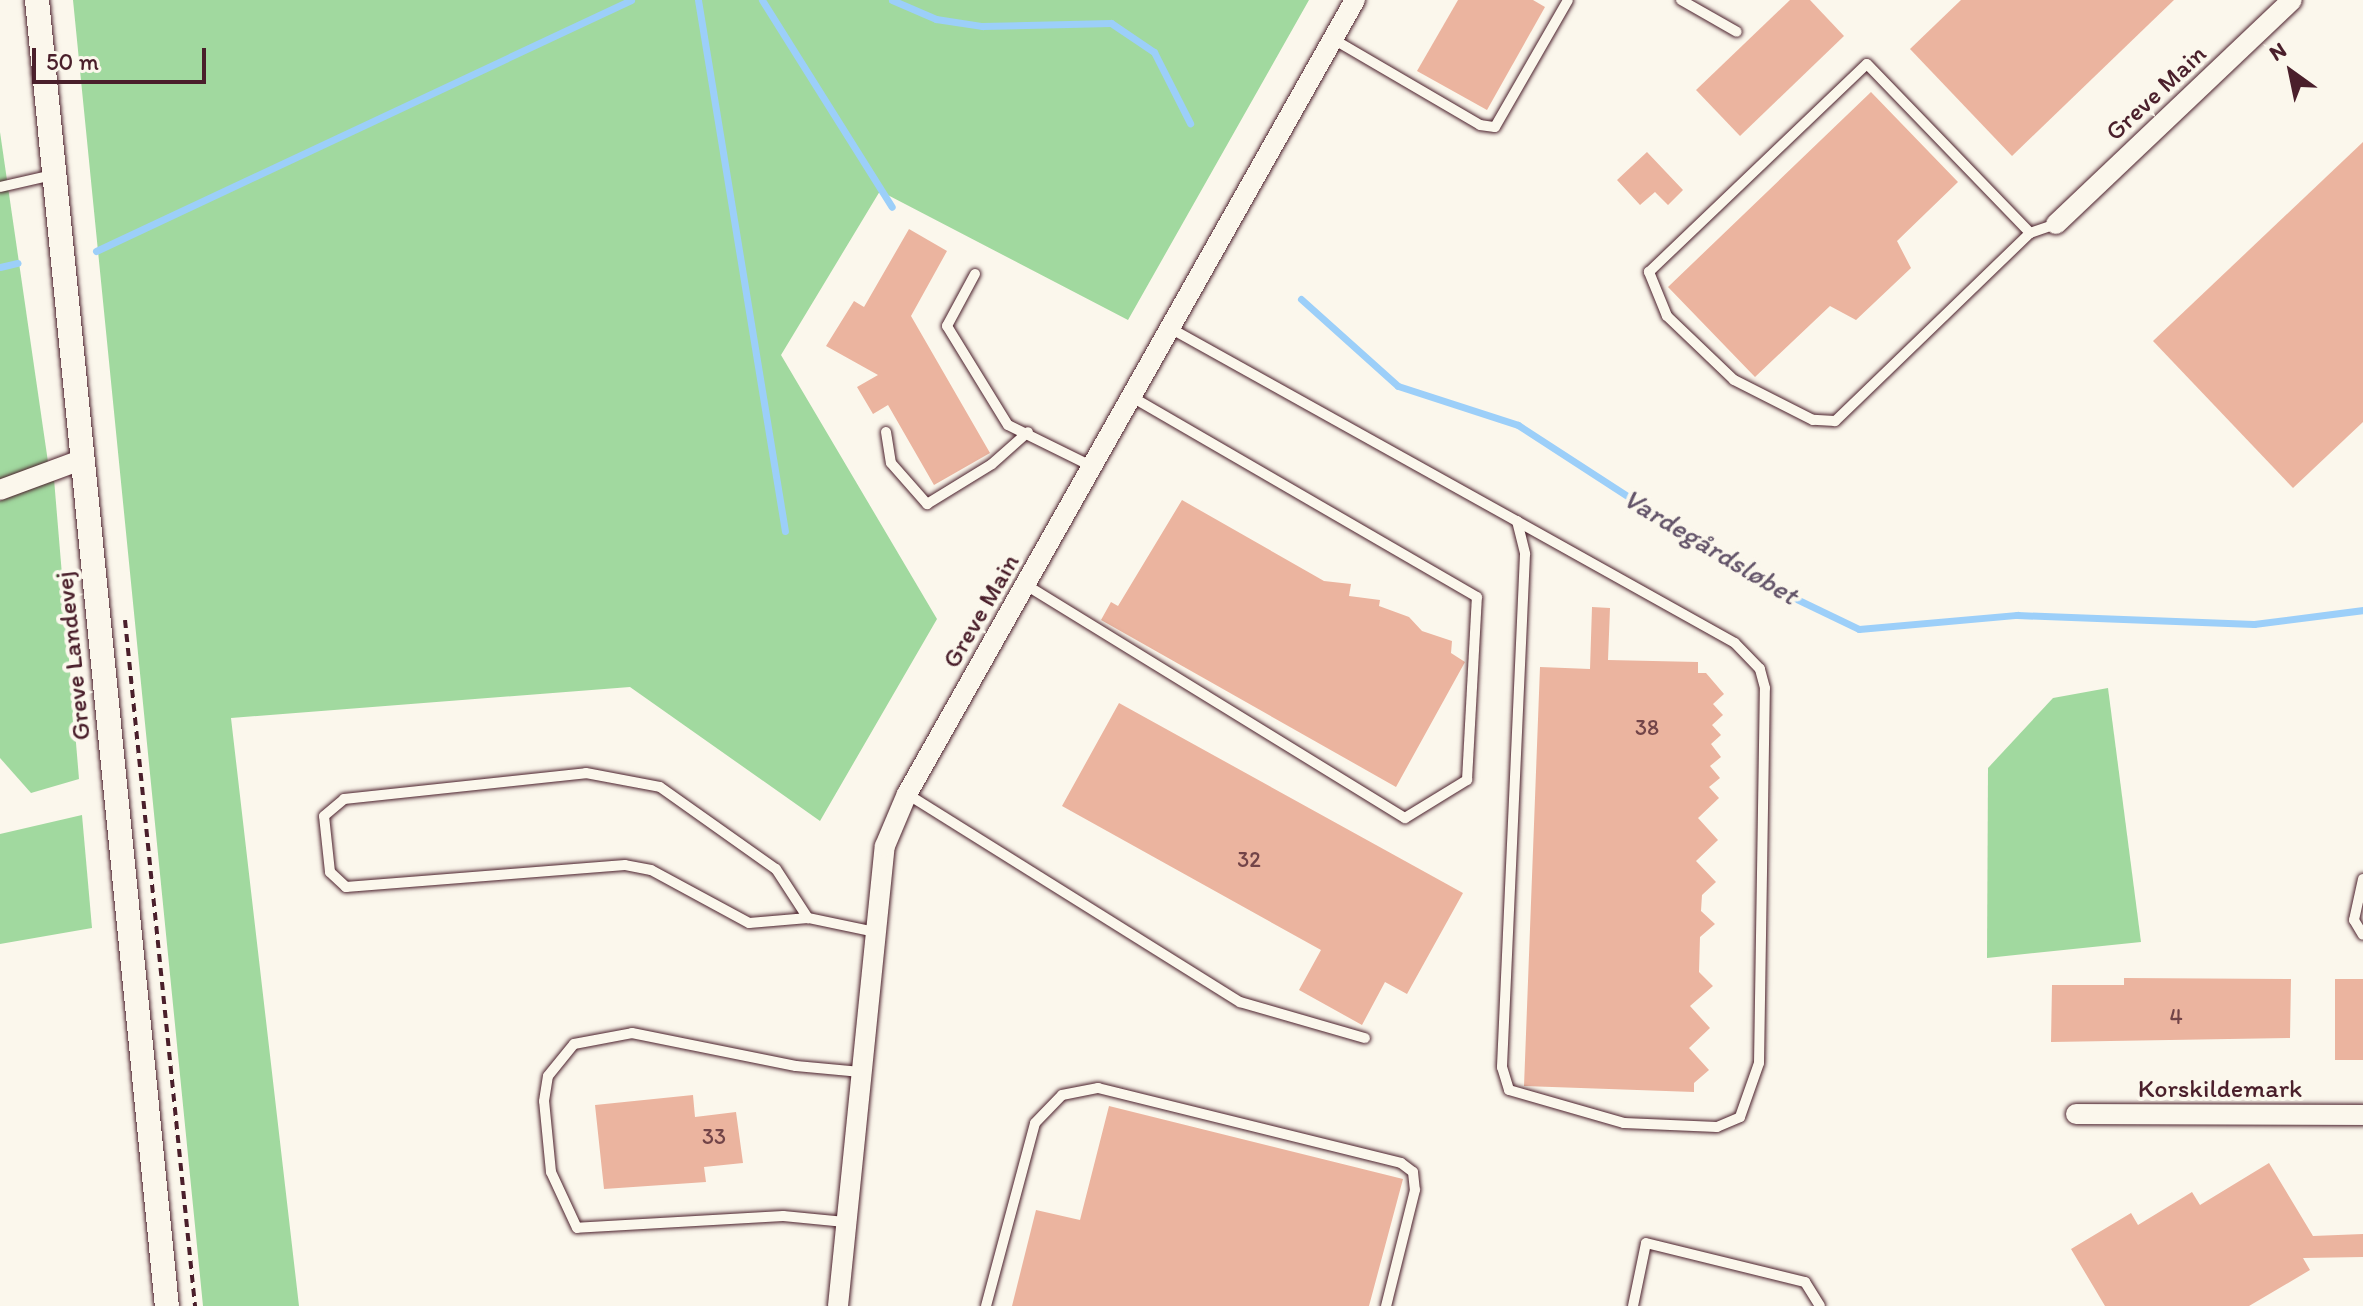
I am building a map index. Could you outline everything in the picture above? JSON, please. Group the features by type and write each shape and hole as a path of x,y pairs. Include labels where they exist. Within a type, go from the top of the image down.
{"street":[{"name":"Greve Landevej","path":"37,0 167,1306"},
{"name":"Greve Main","path":"838,1306 885,846 907,794 1355,0"},
{"name":"Greve Main","path":"2056,224 2292,0"},
{"path":"0,490 81,460"},
{"name":"Korskildemark","path":"2076,1114 2363,1115"}],"lane":[{"path":"1333,39 1480,125 1495,127 1568,0"},
{"path":"1681,0 1737,32"},
{"path":"2030,233 1867,64 1649,272 1667,316 1734,380 1813,420 1835,421 2030,233 2056,224"},
{"path":"0,187 54,175"},
{"path":"975,274 947,326 1008,425 1028,432 1093,467"},
{"path":"1170,328 1517,521 1735,643 1760,669 1765,688 1759,1063 1740,1117 1717,1127 1624,1123 1509,1090 1502,1067 1525,554 1517,521"},
{"path":"1026,585 1405,818 1467,780 1477,597 1132,397"},
{"path":"886,432 891,463 927,504 992,464 1028,432"},
{"path":"808,918 776,869 660,787 586,773 344,799 324,816 330,872 346,887 625,865 651,870 749,923 808,918 875,932"},
{"path":"907,794 1240,1002 1365,1038"},
{"path":"2363,879 2354,920 2363,935"},
{"path":"845,1222 783,1216 577,1228 551,1172 544,1101 548,1076 574,1044 632,1033 796,1066 861,1072"},
{"path":"986,1306 1035,1123 1062,1095 1098,1088 1401,1163 1413,1172 1415,1190 1386,1306"},
{"path":"1633,1306 1646,1243 1805,1282 1820,1306"}],"green space":[{"path":"73,0 1309,0 1128,320 880,191 781,355 937,619 820,821 630,687 231,718 299,1306 203,1306"},
{"path":"0,132 48,462 0,481"},
{"path":"54,479 79,779 31,793 0,758 0,501"},
{"path":"2108,688 2141,942 1987,958 1988,768 2053,698"},
{"path":"82,815 92,928 0,944 0,834"}],"building":[{"path":"1458,0 1533,0 1545,7 1487,110 1417,71"},
{"path":"1790,0 1810,0 1844,36 1740,136 1696,90"},
{"path":"1961,0 2174,0 2012,156 1910,49"},
{"path":"1871,92 1958,182 1897,241 1911,268 1856,320 1830,306 1755,377 1668,287"},
{"path":"2363,142 2363,422 2293,488 2153,341"},
{"path":"1647,152 1683,190 1668,205 1655,192 1640,205 1617,180"},
{"path":"909,229 947,251 911,316 990,453 934,485 888,405 873,414 857,387 878,375 826,346 854,301 864,307"},
{"path":"1182,500 1324,581 1351,584 1349,596 1380,600 1379,606 1409,617 1422,631 1452,641 1451,653 1465,662 1396,787 1101,620 1111,602 1118,606"},
{"path":"1592,607 1610,608 1608,660 1698,662 1698,673 1706,673 1724,694 1713,704 1723,715 1712,725 1721,735 1711,744 1721,757 1710,766 1720,778 1709,787 1719,798 1698,818 1718,840 1696,861 1716,882 1702,895 1701,911 1715,924 1700,937 1699,972 1713,986 1690,1006 1710,1028 1689,1048 1709,1070 1694,1083 1694,1092 1524,1086 1540,667 1590,669"},
{"path":"1119,703 1463,893 1407,994 1385,982 1362,1025 1299,990 1321,950 1062,806"},
{"path":"2124,978 2291,979 2290,1038 2051,1042 2052,985 2124,985"},
{"path":"2335,979 2363,979 2363,1060 2335,1060"},
{"path":"693,1095 695,1117 736,1112 743,1163 704,1167 706,1182 604,1189 595,1105"},
{"path":"1109,1106 1403,1179 1369,1306 1012,1306 1036,1210 1080,1220"},
{"path":"2269,1163 2313,1236 2363,1234 2363,1257 2303,1258 2310,1270 2249,1306 2105,1306 2071,1249 2131,1213 2138,1225 2192,1192 2200,1205"}],"waterway":[{"path":"96,251 631,0"},
{"path":"698,0 785,531"},
{"path":"762,0 892,207"},
{"name":"Vardegårdsløbet","path":"892,0 936,19 982,26 1111,23 1154,52 1190,123"},
{"path":"0,267 18,263"},
{"name":"Vardegårdsløbet","path":"1301,299 1398,386 1518,425 1755,579 1859,629 2017,615 2254,624 2363,610"}]}
